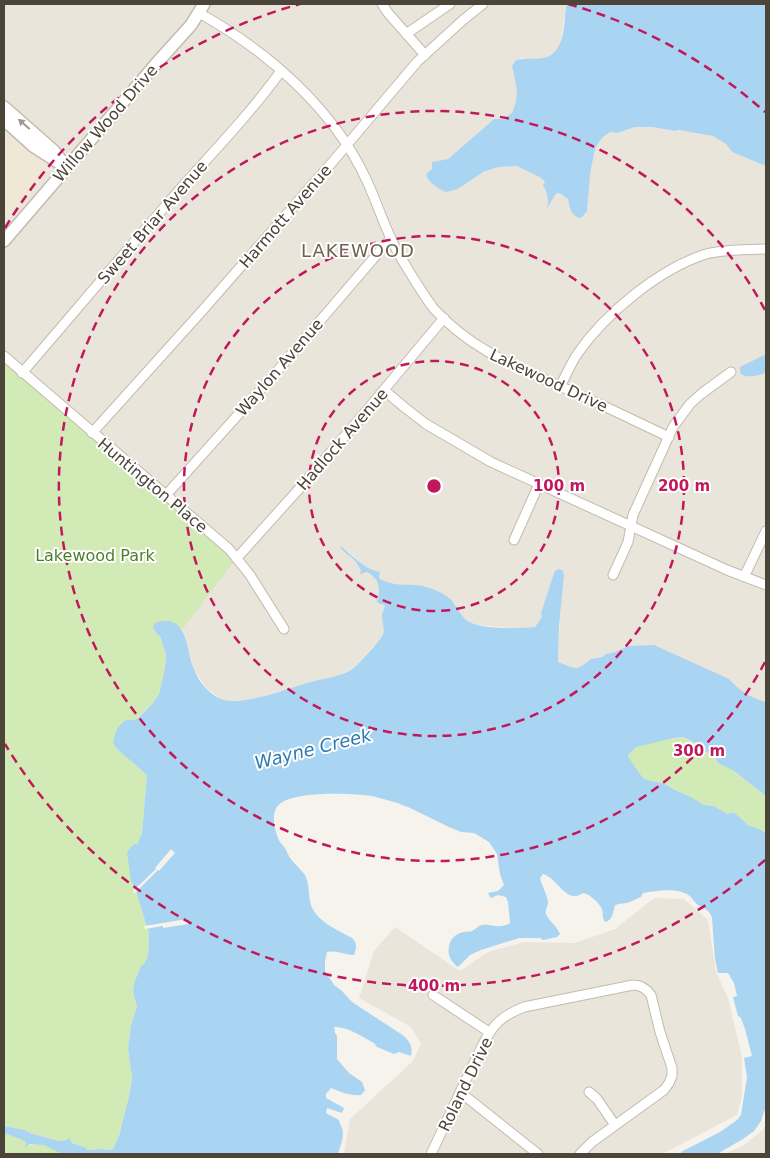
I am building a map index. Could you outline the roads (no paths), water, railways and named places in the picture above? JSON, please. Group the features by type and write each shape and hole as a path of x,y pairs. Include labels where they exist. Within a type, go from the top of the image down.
{"street":[{"path":"382,4 425,55"},
{"path":"406,34 450,4"},
{"name":"Harmott Avenue","path":"92,433 202,310 417,62 483,4"},
{"name":"Lakewood Drive","path":"202,8 219,24 244,40 281,71 317,106 347,144 366,178 394,245 425,297 444,318 464,336 506,363 669,436"},
{"name":"Willow Wood Drive","path":"4,241 191,25 202,8"},
{"name":"Sweet Briar Avenue","path":"22,373 250,110 281,71"},
{"path":"4,107 54,151 67,168"},
{"path":"4,120 33,146 67,168"},
{"name":"Waylon Avenue","path":"166,495 266,384 391,238"},
{"path":"560,386 577,354 603,323 629,299 662,275 683,263 706,254 766,249"},
{"name":"Hadlock Avenue","path":"237,558 298,490 444,318"},
{"name":"Huntington Place","path":"4,356 229,549 255,582 284,629"},
{"path":"613,575 628,542 633,515 680,416 701,394 731,372"},
{"path":"384,390 440,433 491,462 744,577 766,585"},
{"path":"514,540 539,484"},
{"path":"744,577 766,531"},
{"name":"Roland Drive","path":"431,1154 483,1044 496,1023 512,1012 524,1007 633,985 642,987 651,995 660,1032 671,1064 672,1074 664,1090 615,1125"},
{"path":"433,995 489,1032"},
{"path":"460,1092 538,1154"},
{"path":"580,1154 592,1142 615,1125 590,1092"}],"water":[{"path":"568,4 766,4 766,166 732,152 726,144 713,136 679,130 635,127 617,133 611,132 599,142 595,149 590,174 587,211 579,218 572,213 568,199 561,194 557,193 555,195 547,209 548,197 543,185 545,182 517,166 498,167 483,172 458,189 446,192 434,185 426,174 432,169 432,162 448,159 494,119 503,119 512,113 516,102 517,90 512,66 516,60 543,58 553,54 560,42"},
{"path":"766,354 766,373 749,377 740,373 740,367"},
{"name":"Wayne Creek","path":"340,546 363,565 380,572 380,579 393,584 423,586 439,592 452,601 464,618 470,622 487,627 535,627 542,617 541,613 554,573 556,570 562,570 564,575 558,662 577,668 591,659 602,657 628,646 654,645 729,679 746,694 766,702 766,796 734,771 718,763 714,755 703,751 692,741 683,737 636,747 628,757 643,778 663,783 704,805 714,806 727,814 734,812 748,825 766,834 766,1106 761,1121 754,1131 743,1139 717,1154 682,1154 681,1152 720,1132 741,1115 747,1077 744,1058 752,1056 745,1029 741,1018 738,1016 733,997 737,996 734,983 728,973 718,973 712,918 705,908 698,905 690,896 679,891 643,893 641,897 630,902 615,905 611,918 605,922 602,909 591,897 583,893 572,896 543,874 540,878 548,902 546,914 560,934 557,937 543,940 540,938 519,938 481,950 470,955 458,967 449,956 450,944 454,937 461,933 472,931 482,925 501,926 510,922 506,897 498,895 491,898 488,893 498,891 504,885 497,854 489,842 474,833 461,832 396,802 372,796 351,794 299,796 281,803 275,810 274,815 274,824 279,841 290,858 305,875 310,902 314,911 323,921 352,938 356,944 354,955 327,952 325,971 334,985 352,1002 404,1036 412,1050 411,1056 399,1052 394,1054 377,1047 374,1043 355,1032 334,1027 337,1036 337,1059 349,1073 362,1082 365,1090 361,1095 357,1095 331,1088 326,1094 326,1098 344,1108 342,1113 327,1108 326,1113 339,1120 343,1131 338,1154 62,1154 44,1145 30,1144 25,1148 26,1142 4,1133 4,1126 25,1130 59,1141 69,1138 72,1143 88,1150 113,1149 119,1136 132,1078 128,1049 131,1025 137,1007 133,992 134,983 141,966 148,956 149,934 136,891 131,881 127,852 134,844 137,844 142,833 147,775 118,750 113,743 119,726 126,720 135,720 139,717 159,694 166,656 161,638 153,629 154,624 168,621 175,623 180,628 184,634 198,678 204,687 221,699 241,701 253,699 344,673 354,668 382,635 384,629 382,614 385,606 377,602 379,588 375,578 367,572 360,574 361,570 356,562"}],"district":[{"name":"LAKEWOOD","path":"358,251"}],"park label":[{"name":"Lakewood Park","path":"95,555"}]}
